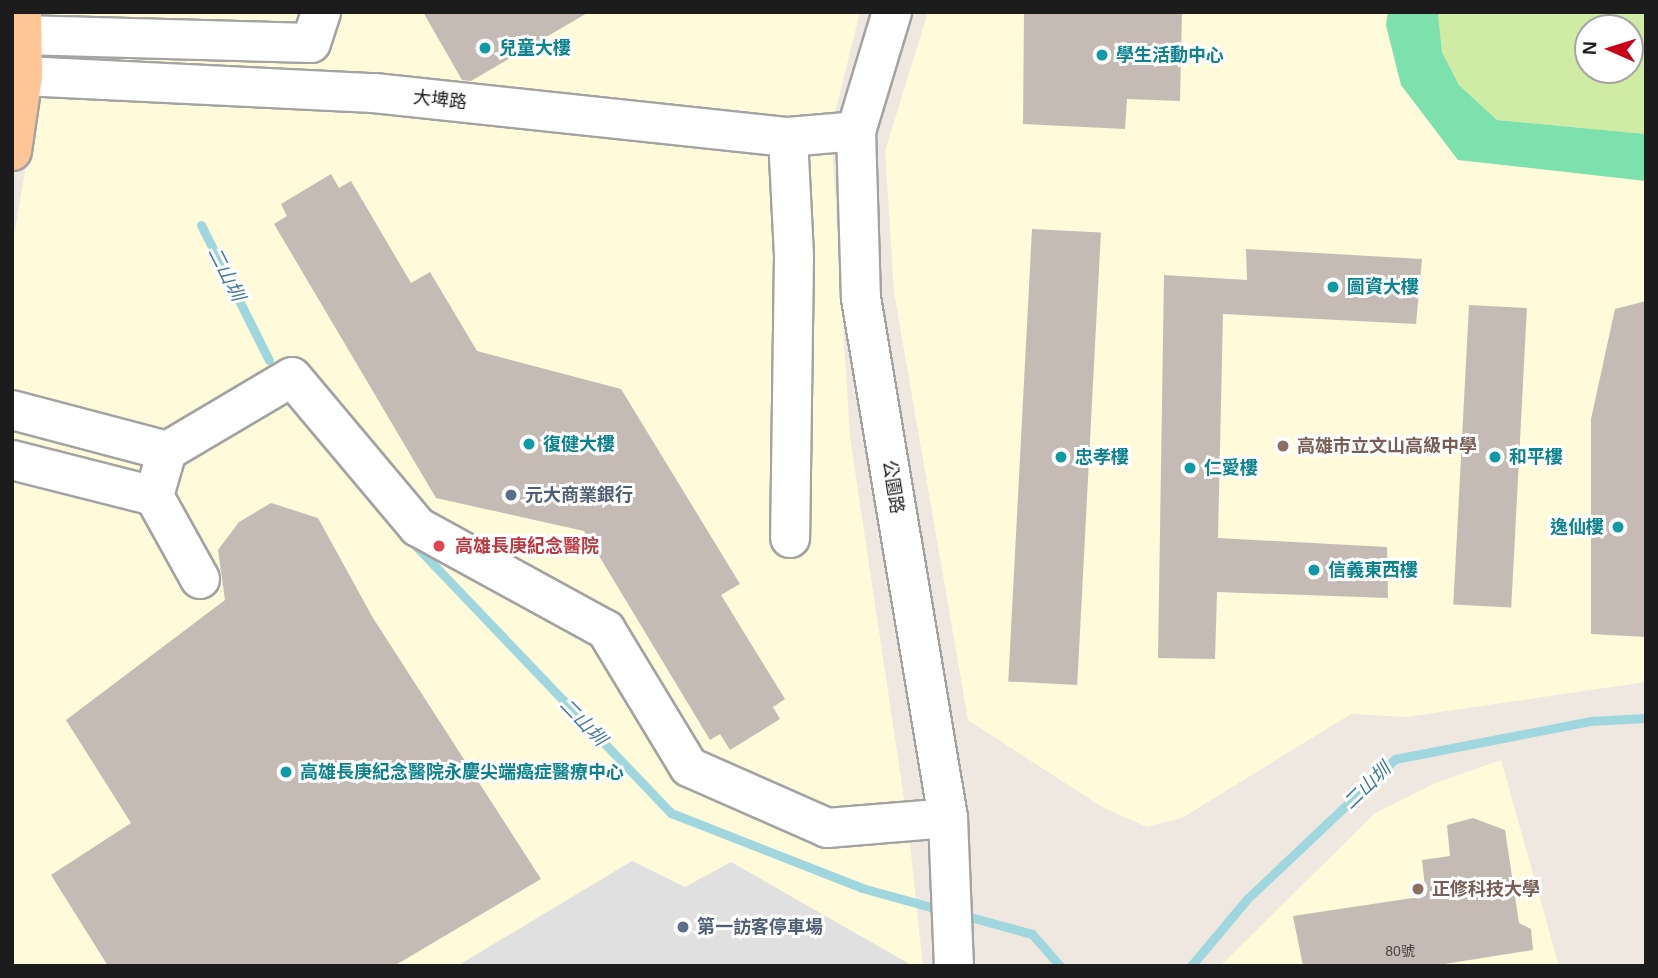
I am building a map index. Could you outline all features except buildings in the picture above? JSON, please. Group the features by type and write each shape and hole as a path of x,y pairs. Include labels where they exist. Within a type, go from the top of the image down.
{"main road":[{"path":"12,151 23,76 22,23"}],"street":[{"path":"22,23 311,43 321,12"},
{"name":"公園路","path":"892,12 856,131 861,298 948,818 953,952"},
{"name":"大埤路","path":"23,76 374,93 788,137 856,131"},
{"path":"788,137 794,257 790,538"},
{"path":"200,579 154,496 167,451 292,377 418,527 606,630 689,767 827,828 948,818"},
{"path":"12,410 167,451"},
{"path":"12,460 154,496"}],"shaded area":[{"name":"高雄長庚紀念醫院","path":"44,12 860,12 831,129 850,437 908,825 923,966 12,966 12,249 44,58"},
{"name":"高雄市立文山高級中學","path":"928,12 1646,12 1646,682 1407,717 1351,714 1182,818 1147,827 1102,807 968,720 894,292 885,151"},
{"name":"正修科技大學","path":"1501,760 1559,966 1220,966 1375,813 1433,784"},
{"name":"第一訪客停車場","path":"632,861 685,887 731,862 913,966 457,966"}],"green space":[{"path":"1388,12 1438,12 1442,52 1459,85 1497,120 1646,134 1646,181 1458,160 1401,85 1386,25"},
{"path":"1438,12 1646,12 1646,134 1497,120 1459,85 1442,52"}],"waterway":[{"name":"二山圳","path":"201,225 269,360"},
{"name":"二山圳","path":"411,541 671,813 862,888 942,910"},
{"name":"二山圳","path":"1191,966 1247,899 1395,759 1591,721 1646,718"},
{"name":"二山圳","path":"963,915 1032,934 1060,966"}],"place":[{"name":"兒童大樓","path":"485,48"},
{"name":"學生活動中心","path":"1102,55"},
{"name":"圖資大樓","path":"1333,287"},
{"name":"復健大樓","path":"529,444"},
{"name":"高雄市立文山高級中學","path":"1283,446"},
{"name":"忠孝樓","path":"1061,457"},
{"name":"和平樓","path":"1495,457"},
{"name":"仁愛樓","path":"1190,468"},
{"name":"元大商業銀行","path":"511,495"},
{"name":"逸仙樓","path":"1618,527"},
{"name":"高雄長庚紀念醫院","path":"439,546"},
{"name":"信義東西樓","path":"1314,570"},
{"name":"高雄長庚紀念醫院永慶尖端癌症醫療中心","path":"286,772"},
{"name":"正修科技大學","path":"1418,889"},
{"name":"第一訪客停車場","path":"683,927"}]}
